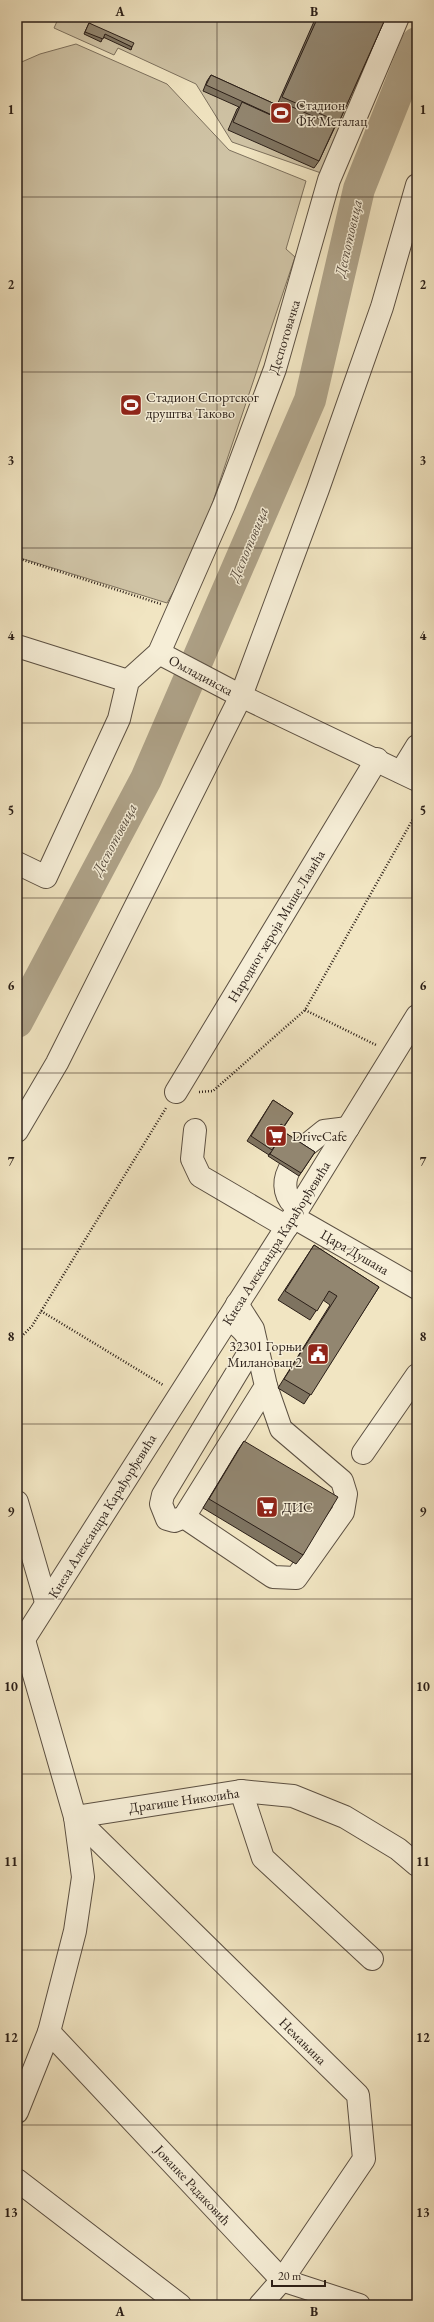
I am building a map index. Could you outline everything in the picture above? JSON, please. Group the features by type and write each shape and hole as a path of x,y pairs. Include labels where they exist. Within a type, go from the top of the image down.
{"street":[{"name":"Деспотовачка","path":"165,656 178,610 224,505 276,369 329,180 398,17"},
{"path":"17,1131 56,1063 241,696 318,489 376,322 417,185"},
{"path":"17,646 128,681 119,719 46,877 17,863"},
{"name":"Омладинска","path":"128,681 165,656 241,696 409,776"},
{"path":"409,776 417,746"},
{"name":"Народног хероја Мише Лазића","path":"176,1092 377,760"},
{"name":"Кнеза Александра Карађорђевића","path":"20,1645 416,1021"},
{"path":"303,1148 324,1131 348,1128"},
{"name":"Цара Душана","path":"195,1130 192,1160 200,1176 293,1217 417,1287"},
{"path":"289,1170 284,1180 285,1188 291,1201 293,1217"},
{"path":"233,1311 251,1342 250,1351 163,1495 161,1504 167,1519 174,1521 184,1516 266,1386"},
{"path":"184,1516 273,1577 286,1579 296,1578 344,1512 346,1494 342,1481 281,1429 266,1386 253,1329 233,1311"},
{"path":"363,1453 417,1376"},
{"path":"17,1502 46,1602"},
{"path":"17,2112 49,2032 75,1932 83,1876 75,1816 20,1645"},
{"path":"241,1791 263,1858 372,1959"},
{"name":"Драгише Николића","path":"75,1816 241,1791 293,1796 345,1817 398,1848 417,1865"},
{"name":"Немањина","path":"75,1816 358,2095 364,2159 282,2280 260,2305"},
{"name":"Јованке Радаковић","path":"49,2032 282,2280 359,2305"},
{"path":"17,2180 180,2305"}],"path":[{"path":"17,558 178,610"},
{"path":"17,1341 32,1326 176,1092 213,1091 305,1010 417,812"},
{"path":"305,1010 394,1054"},
{"path":"41,1311 166,1387"}],"shaded area":[{"name":"Стадион ФК Металац","path":"59,17 391,17 321,173 232,142 196,84 118,48 114,55 54,28"},
{"name":"Стадион Спортског друштва Таково","path":"76,44 167,84 229,150 306,181 286,249 295,257 196,552 167,603 17,557 17,64 40,54"}],"building":[{"path":"318,17 386,17 339,122 282,97"},
{"path":"89,23 134,43 132,47 105,34 103,39 85,32"},
{"path":"211,75 277,105 272,115 206,85"},
{"path":"242,102 275,117 281,102 335,126 319,161 233,122"},
{"path":"273,1100 293,1113 284,1126 281,1124 279,1128 284,1131 272,1150 251,1136"},
{"path":"284,1132 315,1152 301,1173 270,1154"},
{"name":"32301 Горњи Милановац 2","path":"314,1245 379,1287 311,1395 284,1379 337,1296 329,1291 317,1311 285,1291"},
{"name":"ДИС","path":"244,1441 338,1497 303,1555 209,1499"}],"waterway":[{"name":"Деспотовица","path":"17,1022 146,779 310,400 359,189 417,43"}],"place":[{"name":"Стадион ФК Металац","path":"281,113"},
{"name":"Стадион Спортског друштва Таково","path":"131,405"},
{"name":"DriveCafe","path":"276,1136"},
{"name":"32301 Горњи Милановац 2","path":"318,1354"},
{"name":"ДИС","path":"267,1507"}]}
